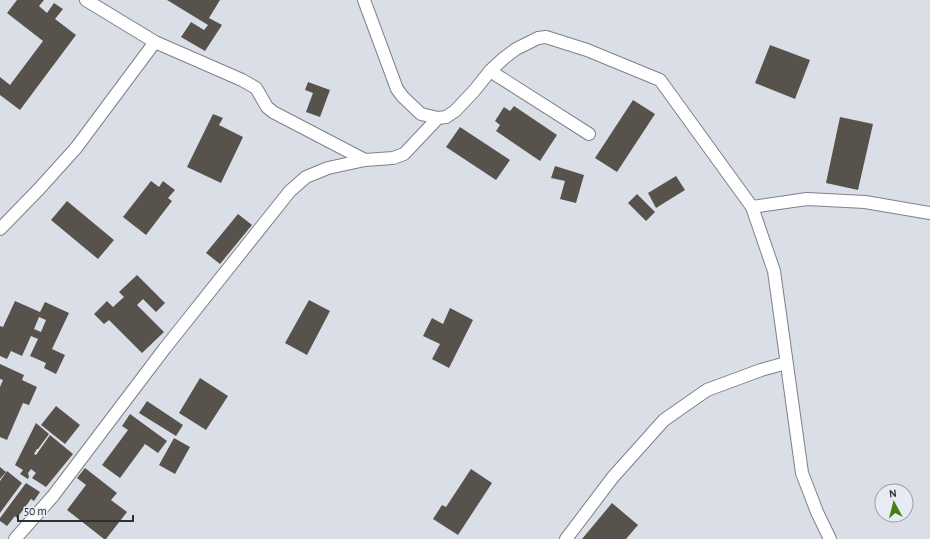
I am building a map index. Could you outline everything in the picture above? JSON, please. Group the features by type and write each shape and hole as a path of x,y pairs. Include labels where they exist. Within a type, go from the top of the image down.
{"street":[{"path":"86,0 155,42 242,80 256,88 267,107 273,112 365,160"},
{"path":"364,0 397,89 402,97 421,114 438,118 446,117 455,111 490,71 504,58 516,49 538,38 546,37 587,50 660,80 752,207 774,271 802,473 817,512 830,539"},
{"path":"0,229 76,148 155,42"},
{"path":"490,71 590,134"},
{"path":"15,539 53,496 165,348 290,191 306,177 328,168 365,160 393,158 404,154 438,118"},
{"path":"752,207 807,199 865,202 930,213"},
{"path":"566,539 613,477 664,420 707,390 760,370 786,363"}],"building":[{"path":"17,0 44,0 39,6 47,13 54,3 63,9 55,19 76,35 20,110 0,95 0,77 10,85 43,41 7,13"},
{"path":"167,0 220,0 209,18 222,25 205,51 181,37 191,22 204,30 208,25"},
{"path":"770,45 810,60 795,99 755,83"},
{"path":"308,82 330,90 320,117 306,112 313,93 305,90"},
{"path":"633,100 655,114 617,172 595,158"},
{"path":"514,106 557,135 540,161 496,131 500,125 495,121 504,107 510,111"},
{"path":"213,114 223,118 219,125 243,137 221,183 187,167"},
{"path":"840,117 873,124 858,190 826,183"},
{"path":"460,127 510,160 496,180 446,147"},
{"path":"555,166 584,175 576,203 560,199 565,181 551,178"},
{"path":"676,176 685,190 656,208 648,193"},
{"path":"151,181 159,187 163,181 175,190 168,198 172,201 146,235 123,217"},
{"path":"637,194 655,212 646,221 628,203"},
{"path":"67,201 114,240 98,259 51,220"},
{"path":"238,214 252,225 220,264 206,253"},
{"path":"137,275 165,303 156,312 143,299 137,305 164,332 142,353 109,320 104,324 94,314 107,301 113,307 124,297 119,292"},
{"path":"309,300 330,311 307,355 285,343"},
{"path":"15,301 40,312 45,302 69,313 52,349 65,355 56,374 44,368 46,363 30,356 38,339 31,336 22,356 11,351 7,359 0,356 0,326 3,327","holes":["39,317 46,320 41,332 34,329"]},
{"path":"450,308 473,320 449,368 432,359 440,344 423,336 432,318 443,324"},
{"path":"0,364 24,375 22,380 37,387 29,405 23,403 7,440 0,437 0,387 3,380 0,379"},
{"path":"200,378 228,396 206,430 179,413"},
{"path":"147,401 183,425 176,436 139,413"},
{"path":"56,406 80,425 65,444 41,425"},
{"path":"130,414 167,441 158,453 145,444 120,478 102,465 128,430 122,426"},
{"path":"36,423 49,434 34,454 36,455 50,435 73,454 46,487 32,478 36,473 31,469 28,473 28,479 20,474 23,470 15,465"},
{"path":"174,438 190,447 175,474 159,465"},
{"path":"0,467 6,472 0,479"},
{"path":"85,468 117,493 111,500 127,512 106,539 67,510 86,485 77,478"},
{"path":"471,469 492,483 458,535 433,519 442,505 446,507"},
{"path":"7,471 22,483 0,513 0,481"},
{"path":"26,483 40,492 34,501 31,499 17,518 15,516 7,526 0,521 0,518"},
{"path":"612,503 638,525 626,539 582,539"}]}
